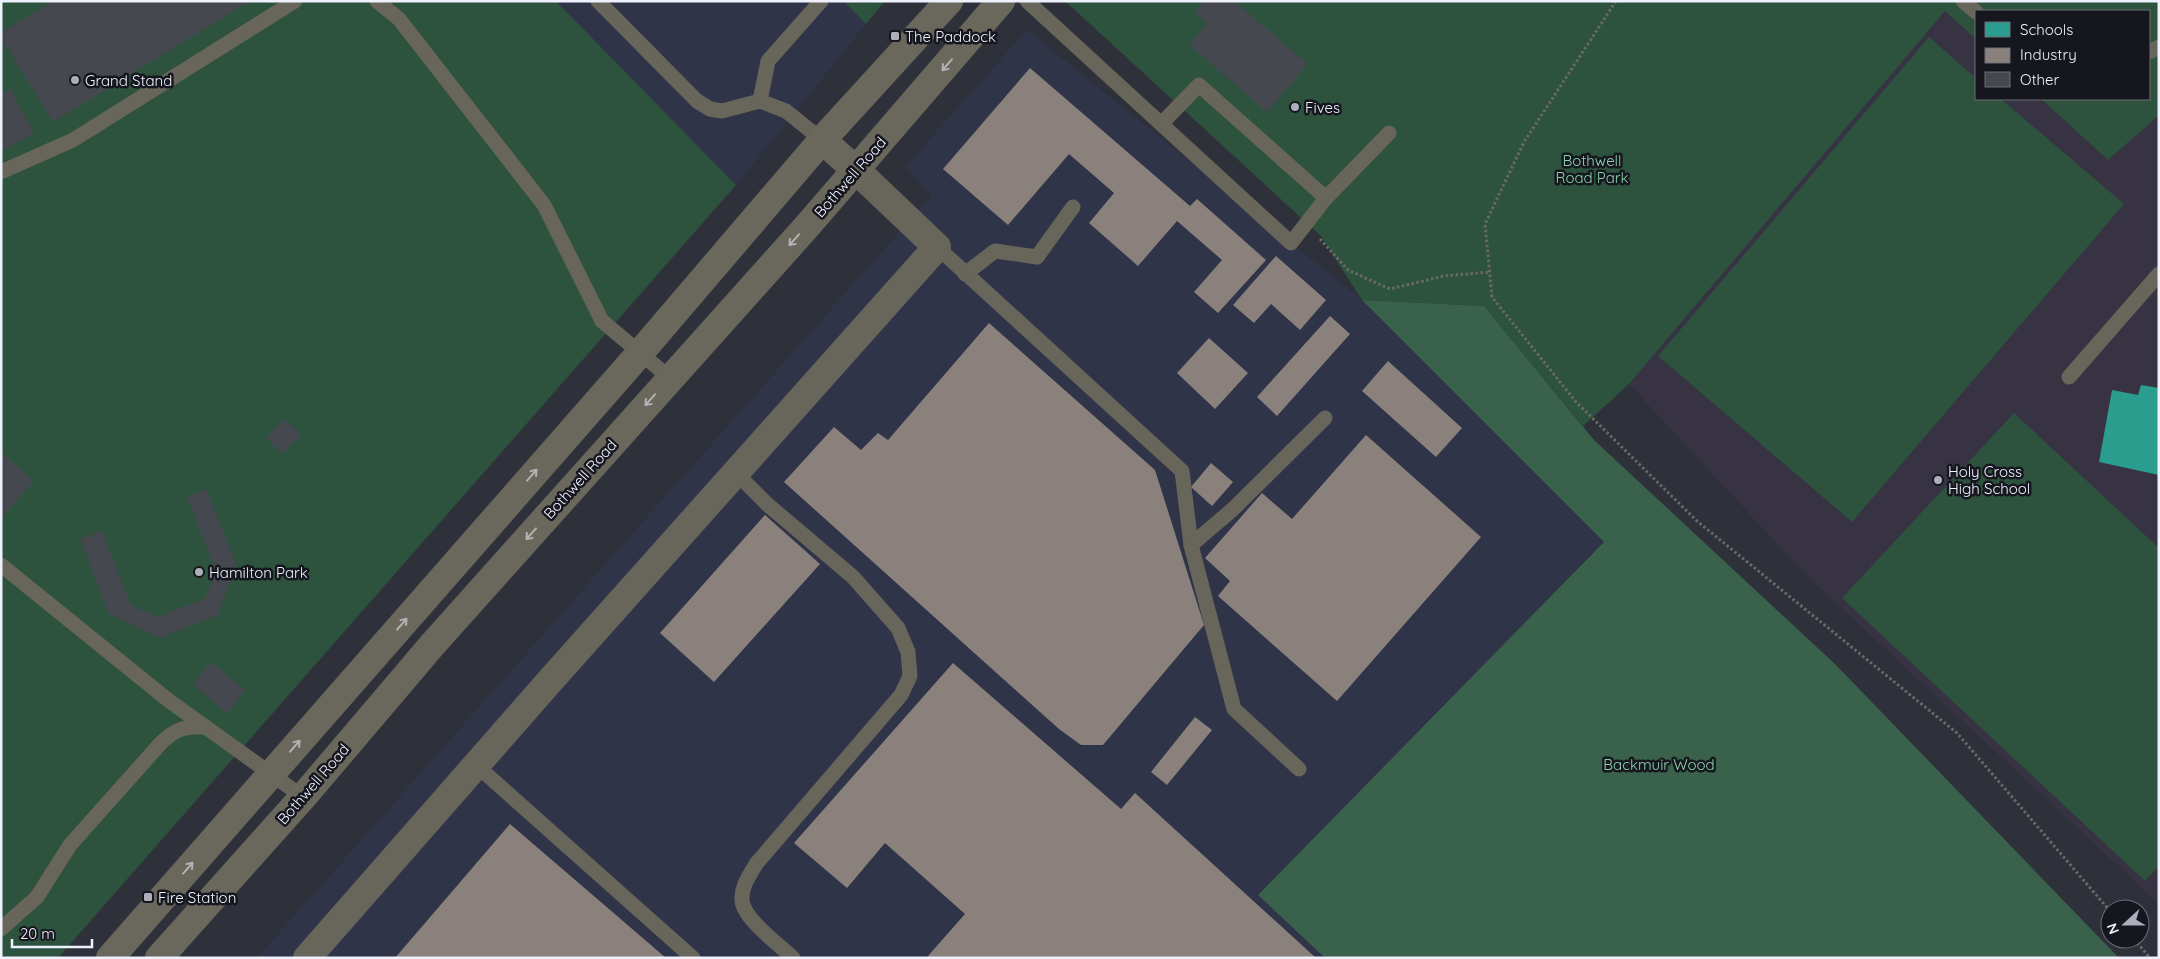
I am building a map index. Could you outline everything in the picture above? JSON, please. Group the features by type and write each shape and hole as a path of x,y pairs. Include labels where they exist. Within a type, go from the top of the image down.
{"main road":[{"path":"110,958 640,352 822,140 949,1"},
{"name":"Bothwell Road","path":"159,958 303,797 433,644 856,170 1001,1"},
{"path":"822,140 856,170"}],"street":[{"path":"307,958 476,765 937,247 856,170"}],"lane":[{"path":"1,172 73,140 295,1"},
{"path":"377,1 399,18 544,205 602,321 670,378"},
{"path":"598,1 697,101 710,109 722,111 760,101 786,111 822,140"},
{"path":"760,101 768,61 821,1"},
{"path":"1027,1 1291,243 1326,198 1389,133"},
{"path":"1963,1 1975,11"},
{"path":"1161,124 1199,85 1326,198"},
{"path":"965,274 995,251 1037,257 1074,206"},
{"path":"937,247 1182,472 1191,545 1234,709 1299,769"},
{"path":"2069,377 2159,274"},
{"path":"1191,545 1232,510 1325,418"},
{"path":"736,473 767,504 853,577 898,628 908,652 910,676 901,695 756,864 743,886 741,901 747,914 794,958"},
{"path":"1,565 168,700 303,797"},
{"path":"1,929 37,897 70,845 172,732 193,726 206,727"},
{"path":"476,765 693,958"}],"path":[{"path":"1616,1 1524,142 1485,224 1492,297 1576,402 1697,521 1957,733 2100,899"},
{"path":"1306,224 1348,270 1390,289 1444,276 1490,272"}],"shaded area":[{"path":"556,1 843,1 866,24 736,185"},
{"name":"Holy Cross High School","path":"1945,10 1975,38 1975,100 2042,100 2108,160 2159,110 2159,904 1807,576 1629,384"},
{"path":"1027,30 1362,300 1604,542 1258,895 1325,958 257,958 932,195 905,167"}],"green space":[{"name":"Hamilton Park","path":"1,1 556,1 736,185 58,958 1,958"},
{"path":"843,1 885,1 866,24"},
{"name":"Bothwell Road Park","path":"1065,1 2159,1 2159,115 2108,160 2042,100 2150,100 2150,10 1975,10 1975,38 1945,11 1629,384 1583,426 1484,306 1362,300 1321,236"},
{"path":"1929,37 1975,77 1975,100 2002,100 2124,204 1852,522 1658,356"},
{"name":"Backmuir Wood","path":"1362,300 1484,306 1594,440 1836,665 2100,938 2100,949 2110,949 2119,958 1325,958 1258,895 1604,542"},
{"path":"2014,413 2159,548 2159,866 2145,881 1842,598"}],"building: Schools":[{"path":"2141,385 2159,388 2159,475 2099,462 2112,390 2138,395"}],"building: Industry":[{"path":"1030,68 1190,206 1197,199 1266,260 1218,313 1194,292 1222,260 1177,221 1138,266 1089,223 1114,193 1069,154 1008,225 943,169"},
{"path":"1276,256 1326,300 1300,330 1271,304 1254,323 1233,305"},
{"path":"1330,316 1350,334 1277,416 1257,397"},
{"path":"989,323 1155,470 1204,625 1103,745 1081,745 1059,729 784,482 834,427 861,450 878,433 888,440"},
{"path":"1209,338 1248,373 1215,409 1177,373"},
{"path":"1388,361 1462,428 1436,457 1362,391"},
{"path":"1366,435 1481,537 1337,701 1218,596 1230,581 1205,558 1262,493 1292,519"},
{"path":"1211,463 1233,482 1212,506 1191,487"},
{"path":"765,515 820,564 714,682 660,633"},
{"path":"953,663 1121,809 1135,793 1316,958 930,958 928,956 965,914 885,843 847,888 794,843"},
{"path":"1195,717 1212,730 1167,785 1151,772"},
{"path":"510,824 666,958 395,958"}],"building: Other":[{"name":"Grand Stand","path":"53,1 250,1 53,122 1,37 1,33"},
{"path":"1204,1 1234,1 1308,64 1267,112 1189,45 1208,23 1195,12"},
{"path":"10,89 34,133 1,152 1,94"},
{"path":"285,419 301,435 282,454 266,438"},
{"path":"1,452 34,481 1,519"},
{"path":"206,489 236,564 218,615 160,638 109,614 80,539 102,531 131,605 157,617 205,599 216,572 187,497"},
{"path":"211,662 245,690 227,713 193,685"}],"place":[{"name":"The Paddock","path":"895,36"},
{"name":"Grand Stand","path":"75,80"},
{"name":"Fives","path":"1295,107"},
{"name":"Holy Cross High School","path":"1938,480"},
{"name":"Hamilton Park","path":"199,572"},
{"name":"Fire Station","path":"148,897"}]}
